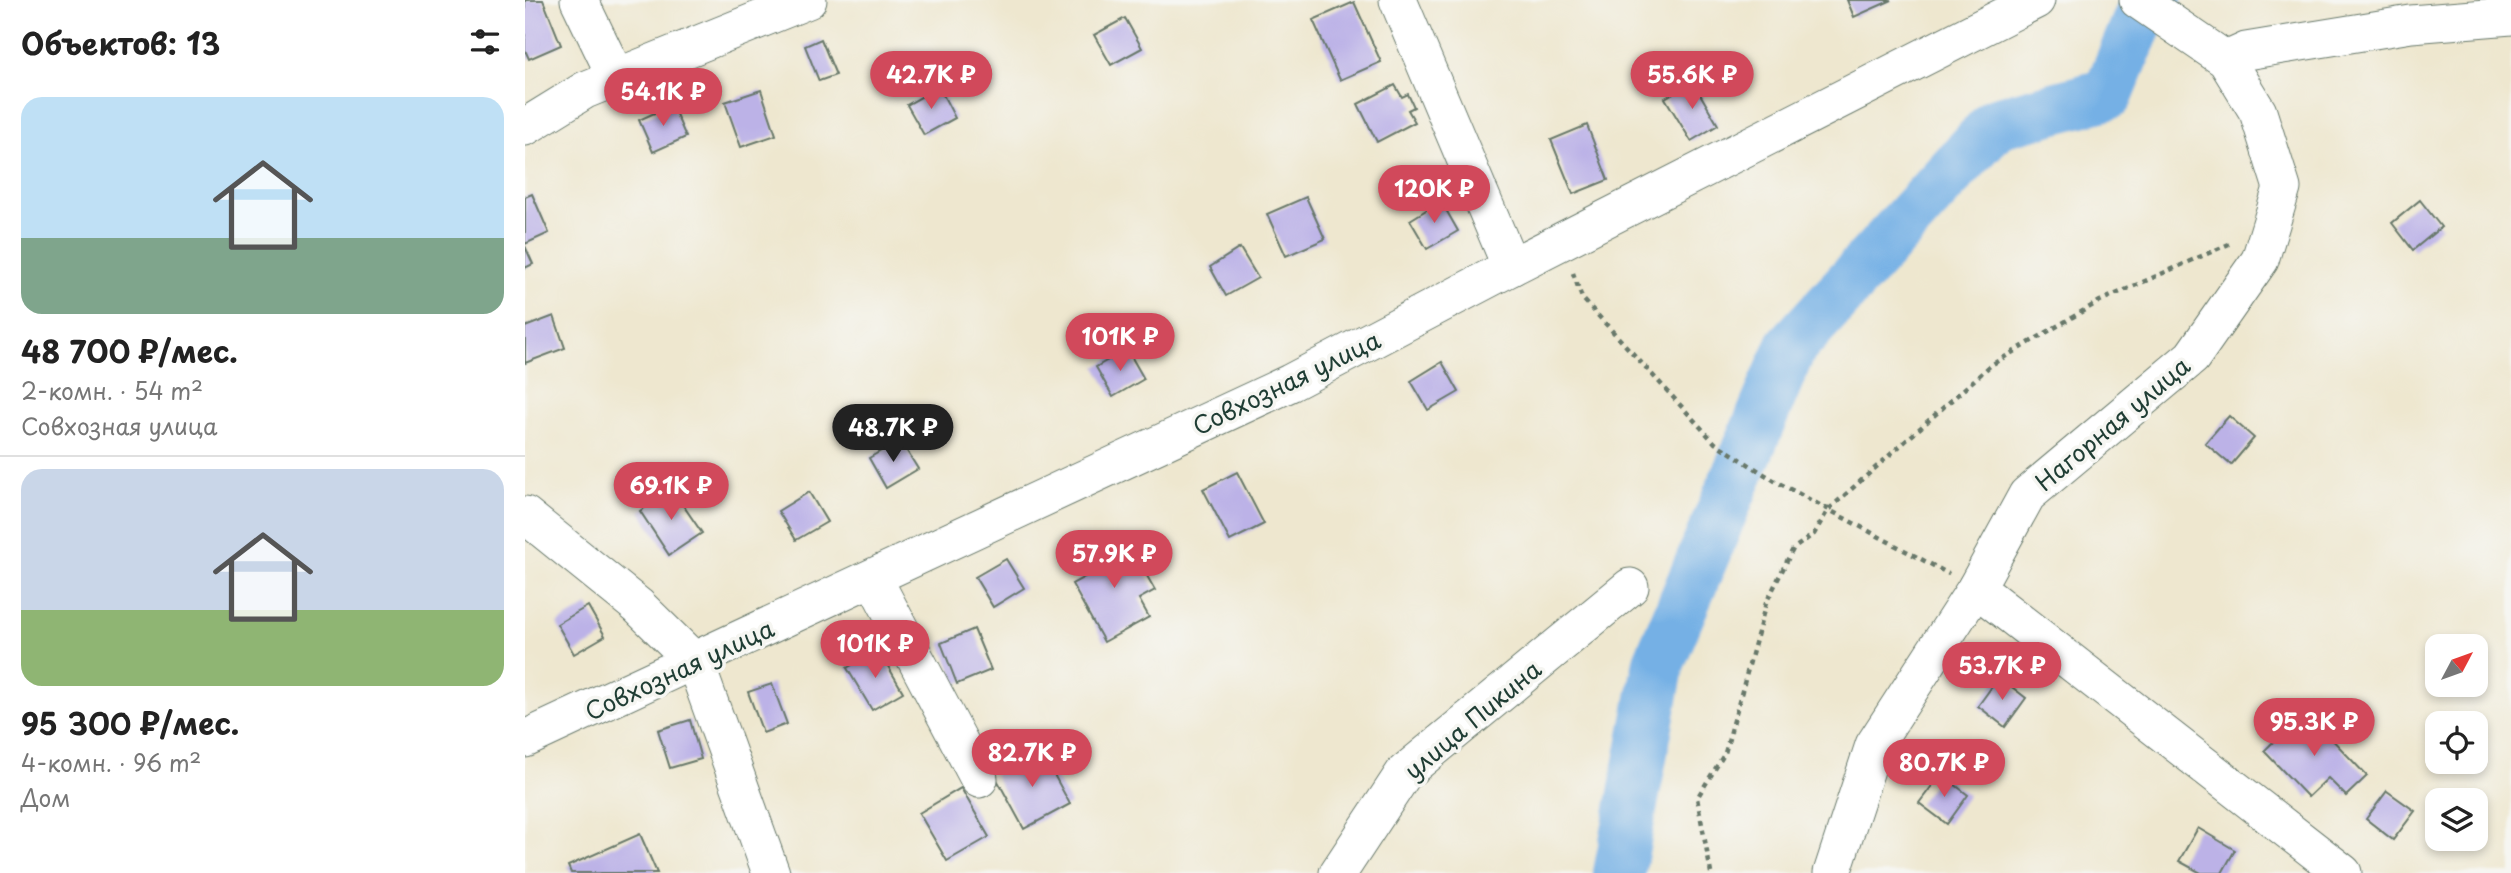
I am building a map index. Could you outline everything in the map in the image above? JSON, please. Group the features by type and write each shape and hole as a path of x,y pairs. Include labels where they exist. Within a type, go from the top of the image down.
{"street":[{"path":"579,0 617,77"},
{"path":"525,127 585,90 808,0"},
{"path":"1398,0 1511,267"},
{"name":"Совхозная улица","path":"525,740 1290,383 1511,267 2036,0"},
{"name":"Нагорная улица","path":"1832,873 1874,745 1976,588 2027,495 2192,357 2260,260 2282,188 2258,112 2226,60 2139,0"},
{"path":"2226,60 2246,51 2411,24 2511,16"},
{"path":"525,515 638,606 695,662 771,873"},
{"path":"873,579 979,779"},
{"name":"улица Пикина","path":"1338,873 1404,773 1630,587"},
{"path":"1976,588 2343,873"}],"path":[{"path":"1561,243 1582,298 1715,443 1775,481 1976,588"},
{"path":"1711,873 1697,798 1725,753 1766,603 1793,549 1814,534 1828,509 1991,365 2100,301 2231,243"}],"building":[{"path":"525,0 543,0 561,45 529,59 525,50"},
{"path":"1847,0 1892,0 1854,17"},
{"path":"1354,2 1381,62 1340,80 1313,20"},
{"path":"1125,18 1142,48 1111,65 1094,35"},
{"path":"821,39 836,75 819,81 805,46"},
{"path":"1693,82 1718,125 1691,141 1665,98"},
{"path":"1395,85 1402,97 1408,94 1414,107 1408,110 1415,122 1377,142 1358,104"},
{"path":"939,87 955,118 924,135 907,105"},
{"path":"761,90 776,135 741,147 725,102"},
{"path":"672,105 686,137 653,152 639,120"},
{"path":"1587,125 1608,180 1573,194 1551,140"},
{"path":"532,194 549,233 525,244 525,197"},
{"path":"1306,197 1325,239 1286,256 1267,214"},
{"path":"2420,200 2441,227 2413,250 2392,223"},
{"path":"1441,201 1458,231 1427,249 1410,220"},
{"path":"525,246 533,264 525,268"},
{"path":"1240,248 1258,278 1226,296 1210,267"},
{"path":"554,316 565,348 525,363 525,327"},
{"path":"1127,349 1144,379 1113,397 1096,367"},
{"path":"1442,362 1459,392 1428,410 1411,381"},
{"path":"2229,416 2254,438 2231,465 2205,443"},
{"path":"900,440 918,469 886,488 869,458"},
{"path":"1237,472 1264,524 1230,541 1203,489"},
{"path":"672,489 702,533 669,555 640,511"},
{"path":"809,492 827,522 796,540 778,511"},
{"path":"1125,537 1155,590 1139,599 1149,617 1104,642 1072,584 1090,574 1083,561"},
{"path":"1006,559 1024,588 993,607 975,577"},
{"path":"588,606 605,636 574,654 557,624"},
{"path":"974,629 991,670 957,684 941,643"},
{"path":"878,649 903,692 872,710 847,668"},
{"path":"1999,677 2026,698 2005,727 1978,706"},
{"path":"772,684 787,724 763,733 748,692"},
{"path":"2305,711 2367,776 2346,796 2328,778 2308,797 2264,751"},
{"path":"690,720 701,759 670,768 658,730"},
{"path":"1040,749 1070,804 1024,829 994,774"},
{"path":"1941,774 1968,795 1947,824 1919,803"},
{"path":"961,788 989,837 947,861 919,813"},
{"path":"2387,791 2415,811 2393,840 2366,819"},
{"path":"2198,828 2235,850 2222,873 2201,873 2179,861"},
{"path":"640,834 657,873 571,873 568,866"}],"waterway":[{"path":"1619,873 1659,662 1791,347 1996,123 2108,94 2145,4 2156,0"}]}
